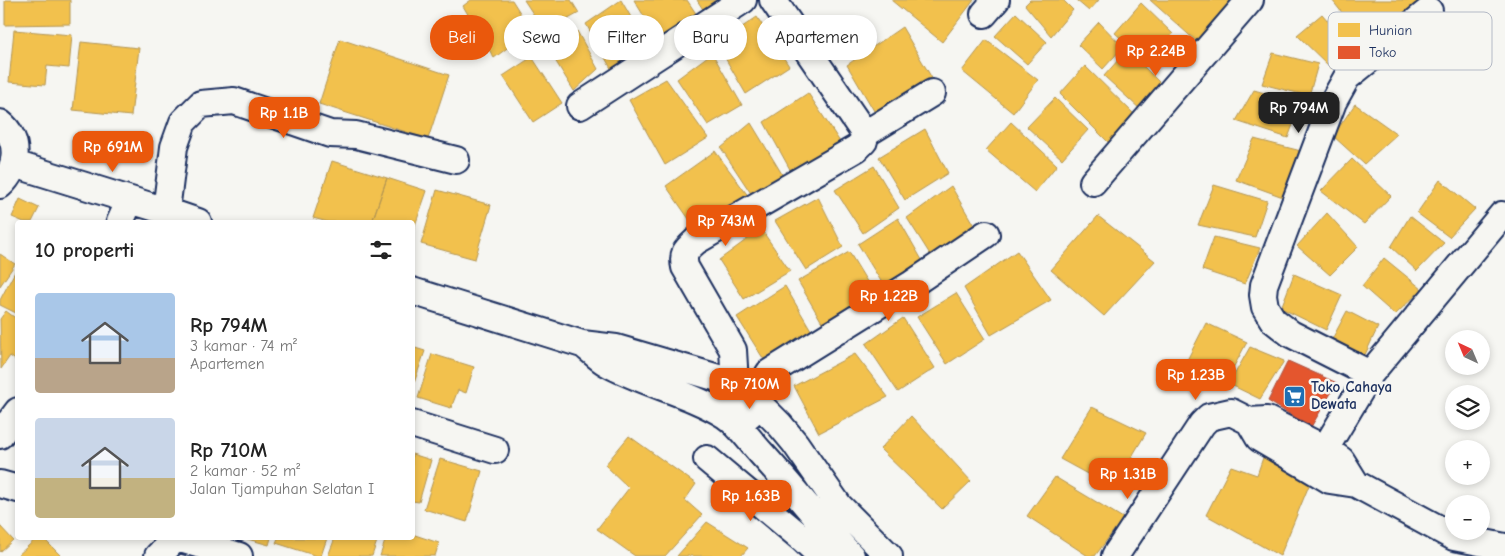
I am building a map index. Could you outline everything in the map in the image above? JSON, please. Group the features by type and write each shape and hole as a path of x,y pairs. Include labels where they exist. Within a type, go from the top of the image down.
{"street":[{"path":"580,106 743,0"},
{"path":"733,423 735,383 733,350 685,267 683,259 685,253 696,240 857,148 864,142 865,134 773,0"},
{"path":"1093,182 1250,0"},
{"path":"1355,70 1342,83 1334,102 1264,285 1263,295 1265,307 1273,320 1291,334 1370,374"},
{"path":"865,134 932,93"},
{"path":"166,211 174,146 183,122 201,104 234,101 330,134 356,135 456,160"},
{"path":"0,123 12,137 15,150 7,175 125,211 166,211 192,220"},
{"path":"1324,449 1370,374 1502,215"},
{"path":"733,423 755,400 769,374 912,284 986,234"},
{"path":"415,291 567,339 616,348 735,383 780,424 839,506 889,556"},
{"path":"567,339 622,371 696,401 733,423 851,556"},
{"path":"1115,556 1202,424 1209,417 1231,412 1249,421 1267,420 1324,449 1341,460 1356,484"},
{"path":"0,435 15,415"},
{"path":"1249,421 1259,438 1330,480 1356,484 1454,537 1505,547"},
{"path":"415,425 495,450"},
{"path":"707,458 821,556"},
{"path":"0,484 15,488"},
{"path":"158,556 175,540"},
{"path":"184,540 238,556"}],"building: Hunian":[{"path":"5,0 70,0 70,24 5,25"},
{"path":"471,0 512,0 522,15 504,15 504,50 494,58 494,15 468,15 463,6"},
{"path":"524,0 571,0 579,13 575,15 534,15"},
{"path":"621,0 630,15 599,15"},
{"path":"634,0 687,0 697,15 674,15 674,29 664,35 664,15 643,15"},
{"path":"697,0 724,0 704,11"},
{"path":"891,0 974,0 942,42"},
{"path":"1030,0 1063,0 1073,10 1051,36 1025,5"},
{"path":"1076,0 1099,0 1089,11"},
{"path":"1150,0 1235,0 1197,42"},
{"path":"1332,0 1423,0 1406,12 1341,12"},
{"path":"1141,3 1173,34 1147,62 1115,33"},
{"path":"1016,13 1047,42 1027,64 995,36"},
{"path":"1322,14 1328,21 1328,65 1297,35"},
{"path":"757,17 757,60 785,60 789,66 746,94 726,60 747,60 747,24"},
{"path":"1099,22 1123,47 1103,69 1078,45"},
{"path":"902,27 933,80 877,116 847,65 854,60 877,60 877,44"},
{"path":"14,30 72,35 69,68 47,66 45,85 9,82"},
{"path":"579,35 589,53 589,60 593,60 598,69 574,91 555,60 579,60"},
{"path":"340,39 449,75 428,139 319,104"},
{"path":"986,40 1038,80 1013,113 962,71"},
{"path":"81,42 139,48 131,116 73,110"},
{"path":"1127,50 1163,86 1141,110 1104,76"},
{"path":"1273,53 1318,64 1309,96 1262,84"},
{"path":"527,60 534,60 562,103 533,122 503,76"},
{"path":"606,60 631,60 613,72"},
{"path":"703,60 716,60 742,105 708,125 677,79"},
{"path":"1085,66 1137,117 1111,145 1060,94"},
{"path":"666,79 708,138 665,165 629,100"},
{"path":"1254,90 1301,103 1288,138 1236,121"},
{"path":"808,93 840,142 792,173 764,122"},
{"path":"1055,98 1088,130 1062,159 1027,127"},
{"path":"1355,104 1397,134 1364,164 1333,136"},
{"path":"1011,122 1057,165 1035,192 986,150"},
{"path":"751,123 785,179 756,201 721,148"},
{"path":"925,129 948,173 905,200 879,157"},
{"path":"1254,139 1301,151 1283,197 1236,180"},
{"path":"715,151 749,197 696,229 666,186"},
{"path":"1352,159 1391,196 1364,224 1321,191"},
{"path":"332,161 387,178 373,220 320,220 313,218"},
{"path":"874,166 899,208 863,233 835,190"},
{"path":"387,178 427,191 415,225 415,220 373,220"},
{"path":"1440,180 1475,209 1449,237 1417,213"},
{"path":"1214,185 1267,201 1255,237 1198,225"},
{"path":"951,186 976,229 933,259 907,218"},
{"path":"437,190 491,205 475,259 421,244"},
{"path":"818,197 843,247 806,270 775,221"},
{"path":"20,199 39,208 33,220 19,220 12,217"},
{"path":"1327,213 1358,247 1330,275 1297,246"},
{"path":"1098,216 1155,261 1104,316 1051,270"},
{"path":"1410,216 1444,243 1417,271 1391,247"},
{"path":"898,218 922,260 884,286 858,244"},
{"path":"761,229 790,271 744,299 719,260"},
{"path":"1214,237 1260,248 1245,284 1202,270"},
{"path":"1017,251 1051,300 991,335 964,288"},
{"path":"849,252 877,298 827,331 798,281"},
{"path":"0,254 15,264 0,286"},
{"path":"1384,258 1422,289 1395,315 1362,286"},
{"path":"15,272 15,312 0,305 0,300"},
{"path":"1294,274 1342,295 1326,330 1281,308"},
{"path":"785,286 814,335 768,366 737,317"},
{"path":"956,293 985,339 947,364 917,317"},
{"path":"6,311 15,318 15,360 10,356 1,369 0,319"},
{"path":"1347,311 1378,327 1362,361 1330,343"},
{"path":"903,318 935,368 898,392 866,344"},
{"path":"1206,323 1247,342 1224,385 1184,366"},
{"path":"1250,347 1284,361 1260,399 1229,384"},
{"path":"415,348 425,351 415,380"},
{"path":"432,354 474,367 466,393 458,390 451,408 418,398"},
{"path":"855,354 888,397 819,433 794,386"},
{"path":"1092,407 1146,433 1113,488 1060,459"},
{"path":"911,416 971,481 942,509 880,449"},
{"path":"629,436 696,484 685,500 702,515 665,556 635,556 597,529 629,488 605,465"},
{"path":"1266,449 1312,478 1280,556 1206,515 1231,466 1257,475"},
{"path":"415,455 431,460 419,502 415,501"},
{"path":"440,459 482,471 467,522 424,509"},
{"path":"1055,477 1123,518 1095,556 1088,556 1027,516"},
{"path":"707,522 748,548 741,556 677,556"},
{"path":"0,526 13,540 0,552"},
{"path":"415,535 439,543 435,556 380,556 385,540 415,540"},
{"path":"35,540 45,540 61,556 17,556"},
{"path":"251,540 270,540 269,545"},
{"path":"277,540 326,540 321,556 276,543"},
{"path":"334,540 377,540 372,556 328,556"}],"building: Toko":[{"path":"1288,361 1337,383 1311,427 1268,401"}],"place":[{"name":"Toko Cahaya Dewata","path":"1295,396"}]}
